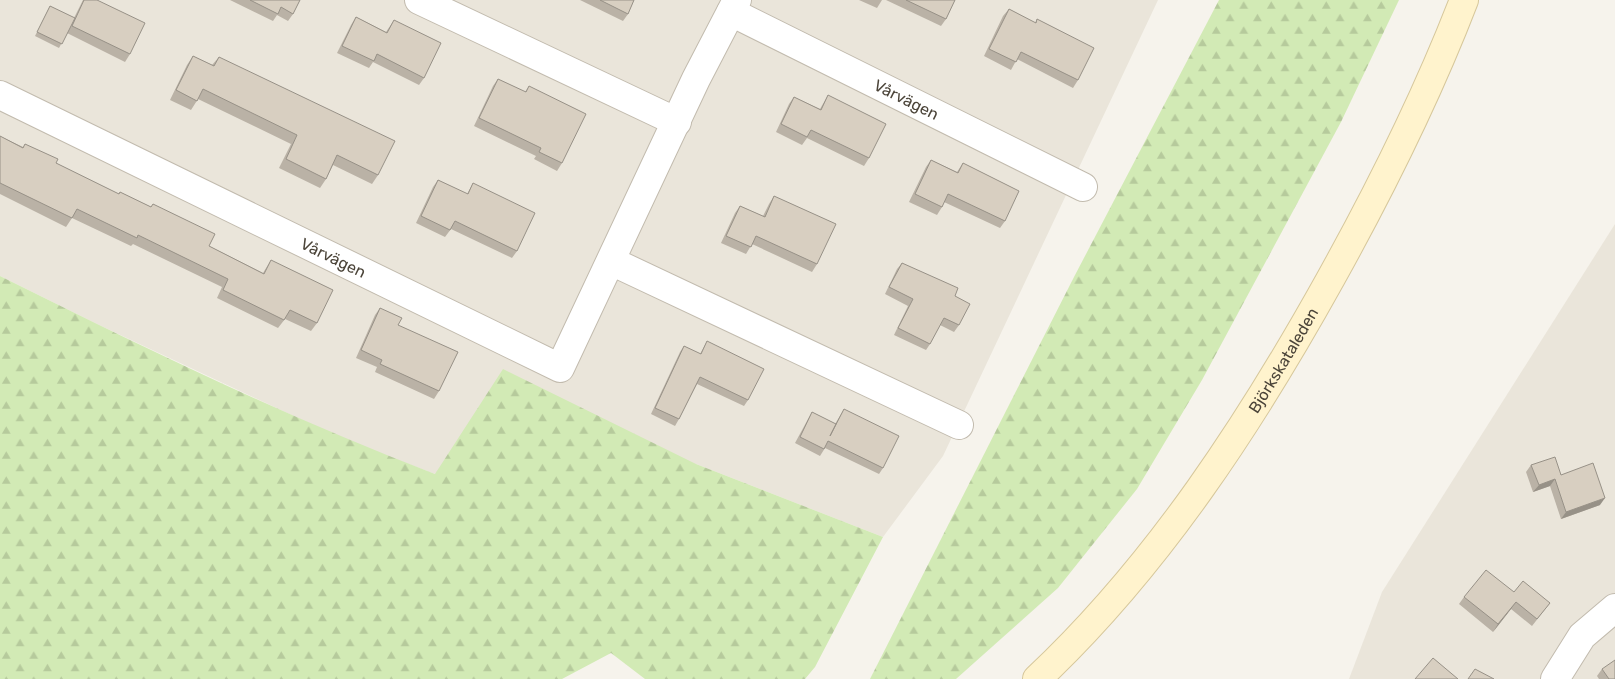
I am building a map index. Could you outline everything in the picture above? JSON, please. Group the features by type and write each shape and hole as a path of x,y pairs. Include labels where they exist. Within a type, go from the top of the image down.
{"main road":[{"name":"Björkskataleden","path":"1037,679 1062,656 1141,566 1189,502 1275,373 1356,233 1408,132 1464,0"}],"street":[{"path":"419,0 677,122"},
{"name":"Vårvägen","path":"0,95 560,368 734,6 1083,187"},
{"path":"611,261 959,426"},
{"path":"1555,679 1582,636 1615,608"}],"shaded area":[{"path":"0,0 1158,0 943,456 883,537 696,464 435,474 345,440 99,325 0,276"},
{"path":"1615,224 1615,679 1349,679 1382,592"}],"green space":[{"path":"1219,0 1399,0 1341,122 1202,380 1137,489 1058,588 956,679 870,679 1074,277"},
{"path":"0,276 161,355 270,405 435,474 503,369 696,464 883,537 815,667 805,679 645,679 611,653 562,679 0,679"}],"building":[{"path":"84,0 97,0 145,23 130,54 72,26"},
{"path":"250,0 300,0 293,14 281,7 278,14"},
{"path":"600,0 634,0 628,14"},
{"path":"906,0 955,0 946,19"},
{"path":"50,6 75,18 62,44 37,32"},
{"path":"1009,9 1036,23 1037,19 1094,48 1078,80 1021,52 1016,62 989,49"},
{"path":"356,17 387,33 394,20 441,43 424,78 377,54 374,61 342,46"},
{"path":"193,56 214,66 219,57 395,141 378,175 337,155 326,179 286,159 297,135 203,89 197,101 176,90"},
{"path":"498,79 526,92 529,86 586,114 562,163 539,152 541,148 479,118"},
{"path":"828,95 886,124 869,158 811,130 807,137 781,124 794,97 821,110"},
{"path":"0,136 23,148 25,144 58,159 56,163 119,194 120,192 151,207 153,204 215,234 209,246 264,274 271,260 333,290 317,323 290,310 284,320 223,290 228,279 138,235 137,238 77,209 72,218 0,183"},
{"path":"931,160 958,173 963,163 1019,191 1005,221 948,194 942,207 915,194"},
{"path":"438,180 468,194 473,183 535,213 517,251 455,221 450,230 421,216"},
{"path":"774,196 836,224 817,264 756,236 751,247 726,236 740,206 765,217"},
{"path":"902,263 958,288 955,296 970,304 959,325 944,318 930,344 898,328 913,299 889,287"},
{"path":"380,308 402,318 398,325 458,352 439,391 380,364 382,360 361,350"},
{"path":"707,341 764,369 748,400 700,377 679,419 655,408 684,346 701,354"},
{"path":"844,409 899,436 883,468 828,441 824,449 800,437 812,412 836,424 830,436"},
{"path":"1555,457 1561,475 1593,463 1605,498 1566,512 1555,479 1539,485 1531,465"},
{"path":"1486,570 1514,592 1523,581 1550,603 1537,619 1516,602 1498,624 1464,597"},
{"path":"1433,658 1458,679 1415,679"},
{"path":"1615,660 1615,679 1609,679 1602,669"},
{"path":"1475,669 1494,679 1468,679"}]}
